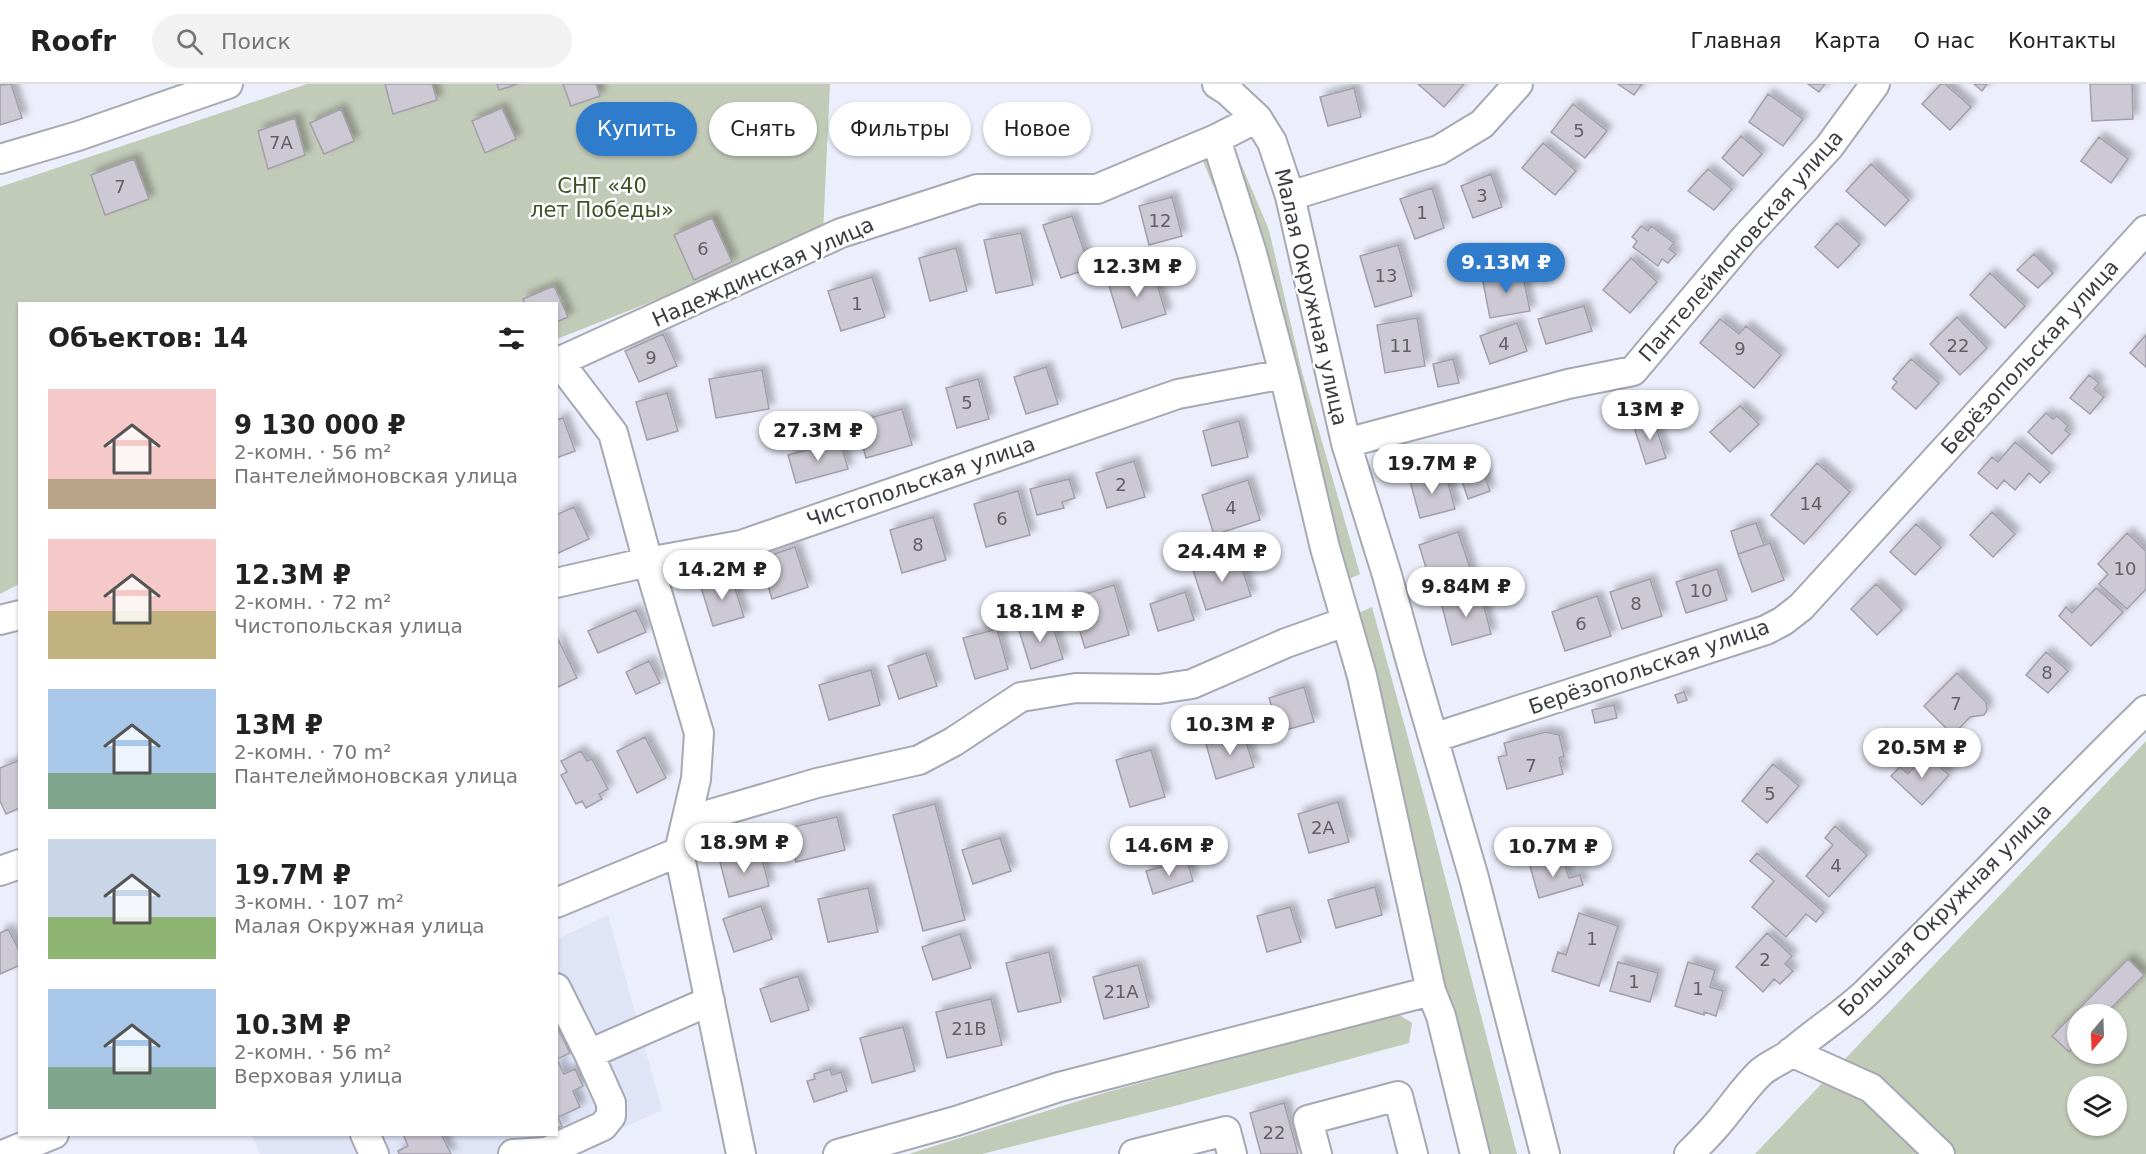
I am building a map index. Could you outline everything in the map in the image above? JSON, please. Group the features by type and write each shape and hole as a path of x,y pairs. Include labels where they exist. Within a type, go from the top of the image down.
{"street":[{"path":"0,159 78,136 228,84"},
{"path":"1290,196 1439,150 1482,124 1518,84"},
{"name":"Пантелеймоновская улица","path":"1346,443 1568,384 1633,371 1744,239 1829,147 1875,84"},
{"name":"Малая Окружная улица","path":"1226,86 1257,118 1272,142 1290,196 1346,443 1387,575 1433,738"},
{"name":"Надеждинская улица","path":"558,363 841,233 977,189 1097,189 1216,139 1257,118"},
{"path":"1216,139 1252,253 1284,374 1325,548 1373,720 1431,991 1441,1016 1475,1154"},
{"name":"Берёзопольская улица","path":"1433,738 1766,630 1783,621 1809,598 2146,230"},
{"path":"558,363 613,433 648,562 699,733 696,779 679,852 741,1154"},
{"name":"Чистопольская улица","path":"558,583 648,562 741,545 1178,394 1284,374"},
{"path":"0,620 18,616"},
{"path":"687,821 817,783 919,760 953,742 1022,698 1076,688 1159,689 1192,684 1286,643 1346,622"},
{"name":"Большая Окружная улица","path":"1689,1154 1763,1070 1791,1052 1864,994 1987,873 2146,710"},
{"path":"1433,738 1477,889 1543,1145"},
{"path":"558,902 679,852"},
{"path":"0,872 18,865"},
{"path":"838,1154 956,1121 1059,1087 1431,991"},
{"path":"513,1154 546,1152 603,1126 611,1116 611,1103 558,992"},
{"path":"589,1054 710,1001"},
{"path":"1791,1052 1871,1088 1940,1154"},
{"path":"1317,1154 1308,1120 1398,1096 1413,1154"},
{"path":"1134,1154 1226,1131 1232,1154"},
{"path":"5,1154 49,1136"},
{"path":"365,1136 374,1154"}],"shaded area":[{"path":"608,915 662,1110 565,1154 260,1154 252,1136 558,1136 558,939"}],"green space":[{"name":"СНТ «40 лет Победы»","path":"307,84 830,84 823,234 558,339 558,302 18,302 18,585 0,594 0,187"},
{"path":"1236,152 1269,230 1302,372 1360,574 1330,588 1247,266 1202,159"},
{"path":"1372,607 1424,796 1517,1154 1480,1154 1441,996 1353,708 1333,624"},
{"path":"2146,741 2146,1154 1755,1154"},
{"path":"1398,1014 1412,1023 1409,1043 1171,1107 982,1154 909,1154 1107,1092"}],"building":[{"path":"11,84 22,118 0,125 0,85"},
{"path":"385,84 432,84 437,100 393,114"},
{"path":"497,84 517,84 499,90"},
{"path":"563,84 596,84 600,96 576,102 571,106"},
{"path":"1418,84 1464,84 1444,107"},
{"path":"1618,84 1642,84 1634,95"},
{"path":"1808,84 1825,84 1819,92"},
{"path":"1941,84 1945,84 1971,107 1950,130 1922,104"},
{"path":"1974,84 1987,84 1982,91"},
{"path":"2090,84 2132,84 2133,119 2092,121"},
{"path":"1354,88 1361,117 1328,126 1320,97"},
{"path":"1768,94 1803,119 1783,146 1749,122"},
{"path":"1573,104 1607,131 1585,158 1551,132"},
{"path":"502,108 516,139 485,153 472,121"},
{"path":"341,109 354,141 324,154 310,123"},
{"path":"295,118 305,155 268,169 258,131"},
{"path":"1741,136 1762,154 1743,176 1722,158"},
{"path":"2099,137 2128,159 2111,183 2081,161"},
{"path":"1543,143 1576,171 1555,195 1522,168"},
{"path":"134,159 149,199 105,215 91,175"},
{"path":"1871,164 1909,200 1885,226 1846,191"},
{"path":"1708,169 1732,189 1714,210 1688,191"},
{"path":"1491,174 1502,207 1473,218 1461,186"},
{"path":"1432,188 1444,228 1415,239 1400,199"},
{"path":"1172,197 1182,236 1149,245 1139,206"},
{"path":"1072,216 1090,268 1061,278 1043,225"},
{"path":"712,218 732,262 694,280 674,235"},
{"path":"1837,223 1860,244 1838,268 1815,247"},
{"path":"1641,226 1648,231 1651,226 1674,243 1669,249 1676,254 1668,263 1662,259 1658,266 1633,247 1637,241 1632,237"},
{"path":"1021,233 1033,285 996,293 984,240"},
{"path":"1398,245 1412,296 1375,307 1360,256"},
{"path":"956,248 967,291 930,301 919,258"},
{"path":"2034,254 2053,273 2038,288 2017,270"},
{"path":"1631,258 1657,282 1630,313 1603,290"},
{"path":"1152,268 1166,314 1122,328 1108,282"},
{"path":"1522,271 1530,311 1490,318 1482,277"},
{"path":"1990,273 2025,306 2005,328 1970,295"},
{"path":"872,277 885,317 841,331 828,291"},
{"path":"554,286 568,317 558,321 558,302 524,302 523,299"},
{"path":"1584,306 1592,331 1546,344 1538,319"},
{"path":"1957,317 1987,348 1960,375 1930,344"},
{"path":"1417,318 1425,366 1385,373 1377,325"},
{"path":"1720,319 1739,334 1746,326 1781,355 1754,388 1700,343"},
{"path":"1517,323 1527,351 1490,364 1480,336"},
{"path":"663,334 677,366 639,382 625,351"},
{"path":"2146,335 2146,367 2130,353"},
{"path":"1453,359 1459,383 1438,387 1433,364"},
{"path":"1911,359 1939,383 1916,409 1892,388 1897,382 1893,379"},
{"path":"1046,367 1058,404 1026,414 1014,377"},
{"path":"762,370 769,409 716,418 709,379"},
{"path":"2089,375 2099,383 2094,389 2104,397 2090,414 2070,398"},
{"path":"978,379 989,419 957,428 946,388"},
{"path":"667,393 678,431 647,440 636,402"},
{"path":"1740,406 1759,424 1730,452 1710,432"},
{"path":"902,409 912,445 866,458 856,422"},
{"path":"2046,413 2053,419 2057,416 2068,426 2065,430 2070,434 2052,454 2028,432"},
{"path":"563,418 575,451 558,457 558,419"},
{"path":"1653,418 1666,458 1646,464 1633,424"},
{"path":"1239,421 1248,457 1212,466 1203,431"},
{"path":"840,441 848,469 796,483 788,455"},
{"path":"2015,442 2050,472 2040,483 2029,473 2015,490 2004,480 1997,489 1978,473 1992,457 1998,462"},
{"path":"1134,461 1145,497 1107,508 1096,473"},
{"path":"1817,463 1850,492 1804,544 1771,515"},
{"path":"1481,465 1490,491 1468,499 1459,472"},
{"path":"1445,472 1455,509 1420,518 1410,481"},
{"path":"1069,479 1075,498 1062,502 1064,508 1037,515 1030,489"},
{"path":"1248,480 1260,520 1214,535 1202,495"},
{"path":"1018,491 1030,535 986,547 974,504"},
{"path":"574,507 589,539 558,553 558,514"},
{"path":"1992,512 2015,534 1993,557 1970,535"},
{"path":"933,517 946,560 902,573 890,530"},
{"path":"1756,523 1764,545 1738,554 1731,531"},
{"path":"1916,524 1941,547 1915,575 1890,552"},
{"path":"1458,532 1472,574 1432,587 1419,545"},
{"path":"2127,533 2146,551 2146,589 2127,609 2099,584 2108,574 2098,564"},
{"path":"1770,543 1784,580 1752,592 1738,554"},
{"path":"795,547 808,587 772,599 760,559"},
{"path":"1238,556 1251,596 1206,610 1193,570"},
{"path":"1717,569 1727,600 1686,613 1676,582"},
{"path":"719,578 720,582 732,579 744,617 713,626 700,584"},
{"path":"1650,579 1662,616 1622,629 1610,592"},
{"path":"1876,584 1902,610 1877,635 1851,609"},
{"path":"1114,585 1129,635 1085,648 1070,599"},
{"path":"2096,588 2123,612 2091,646 2059,616 2066,607 2072,613"},
{"path":"1480,591 1491,634 1452,645 1441,602"},
{"path":"1185,592 1194,620 1158,631 1150,604"},
{"path":"1597,596 1611,636 1565,651 1552,612"},
{"path":"636,610 646,632 598,653 588,631"},
{"path":"1050,617 1063,659 1031,669 1018,627"},
{"path":"997,629 1008,669 975,679 963,638"},
{"path":"558,639 577,678 558,687"},
{"path":"2046,652 2068,671 2048,693 2026,675"},
{"path":"926,653 937,686 899,699 888,666"},
{"path":"649,661 660,683 636,694 626,672"},
{"path":"871,670 880,705 829,720 819,685"},
{"path":"1957,673 1986,702 1987,710 1984,715 1970,717 1953,735 1924,706"},
{"path":"1304,687 1314,722 1279,732 1269,698"},
{"path":"1684,692 1687,700 1678,703 1675,695"},
{"path":"1614,705 1617,718 1595,723 1592,710"},
{"path":"1546,732 1559,735 1564,756 1559,758 1563,774 1507,789 1498,757 1507,755 1504,743"},
{"path":"1243,733 1254,767 1216,779 1206,744"},
{"path":"645,737 666,778 637,793 617,751"},
{"path":"1151,750 1165,797 1130,807 1116,760"},
{"path":"581,751 587,761 592,759 608,789 599,794 602,799 586,808 582,801 576,804 561,775 567,772 561,761"},
{"path":"1926,754 1949,775 1922,805 1891,776 1900,767 1908,774"},
{"path":"18,761 18,809 6,814 0,801 0,768"},
{"path":"1773,764 1799,786 1767,823 1742,801"},
{"path":"1338,802 1349,842 1309,853 1298,814"},
{"path":"935,804 965,920 923,931 893,815"},
{"path":"837,817 845,850 796,862 788,828"},
{"path":"1835,826 1867,855 1829,897 1806,876 1833,845 1825,838"},
{"path":"1000,838 1011,871 973,884 962,850"},
{"path":"760,851 769,886 729,897 720,862"},
{"path":"1757,853 1824,912 1816,922 1806,914 1786,937 1752,907 1774,881 1750,861"},
{"path":"1562,856 1569,878 1580,875 1583,885 1539,898 1530,866"},
{"path":"1187,860 1193,881 1153,894 1146,871"},
{"path":"1375,887 1382,915 1336,928 1328,900"},
{"path":"868,888 878,932 828,942 818,899"},
{"path":"761,906 772,939 734,952 723,919"},
{"path":"1290,907 1301,942 1267,952 1257,916"},
{"path":"1579,913 1618,926 1599,986 1552,971 1558,952 1566,955"},
{"path":"8,929 18,948 18,966 0,974 0,933"},
{"path":"1767,933 1792,956 1785,964 1793,971 1780,984 1774,979 1763,992 1736,967"},
{"path":"960,934 971,968 933,980 922,947"},
{"path":"1049,952 1061,1002 1018,1012 1006,963"},
{"path":"2128,959 2144,975 2115,1004 2084,1004"},
{"path":"1618,962 1658,973 1650,1002 1610,991"},
{"path":"1688,962 1715,970 1710,987 1723,991 1716,1016 1704,1012 1704,1015 1675,1006"},
{"path":"1138,965 1149,1007 1104,1019 1093,977"},
{"path":"798,976 809,1010 771,1022 760,989"},
{"path":"991,999 1002,1045 947,1058 936,1012"},
{"path":"2067,1021 2067,1050 2052,1036"},
{"path":"903,1027 915,1071 872,1083 860,1038"},
{"path":"558,1029 570,1053 558,1059"},
{"path":"558,1061 564,1074 575,1069 583,1086 573,1091 580,1107 558,1117"},
{"path":"830,1069 832,1075 841,1072 847,1091 814,1102 807,1081 815,1079 814,1074"},
{"path":"1284,1103 1298,1154 1261,1154 1250,1113"},
{"path":"404,1136 442,1136 451,1154 399,1154 398,1151 408,1146"}]}
